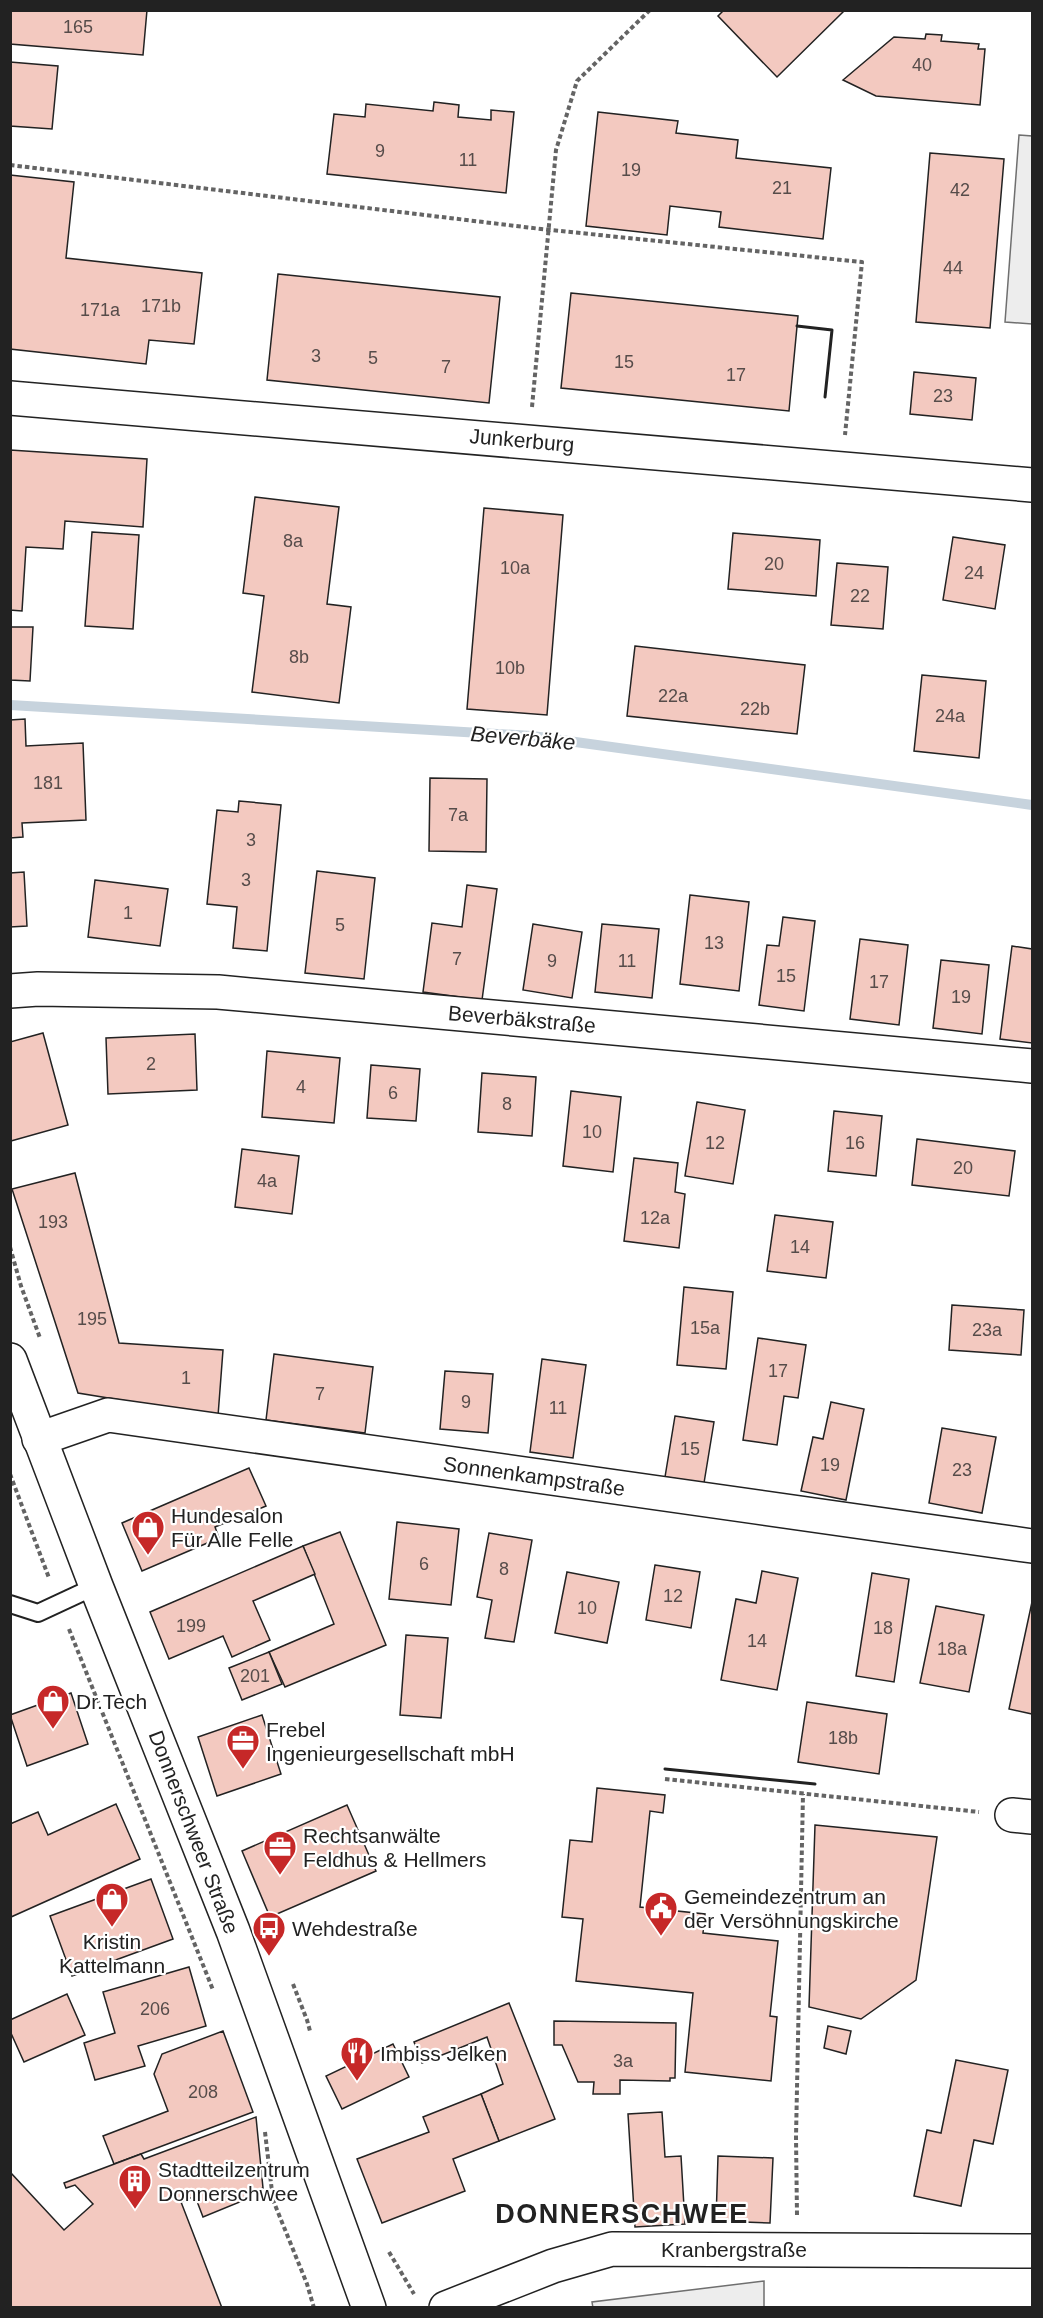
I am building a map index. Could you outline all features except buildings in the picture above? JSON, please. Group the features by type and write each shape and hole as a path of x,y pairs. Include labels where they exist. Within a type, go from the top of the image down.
{"street":[{"name":"Junkerburg","path":"10,398 1032,485"},
{"name":"Beverbäkstraße","path":"10,991 38,989 218,992 1032,1066"},
{"name":"Donnerschweer Straße","path":"10,1360 96,1586 241,1952 369,2307"},
{"name":"Sonnenkampstraße","path":"39,1439 108,1415 1032,1546"},
{"name":"Kranbergstraße","path":"446,2307 553,2266 612,2249 1032,2251"}],"lane":[{"path":"10,1604 38,1613 96,1586"}],"path":[{"path":"528,441 556,150 577,81 650,10"},
{"path":"10,165 549,229 862,262 841,468"},
{"path":"10,1474 217,2000"},
{"path":"664,1779 1022,1816"},
{"path":"797,2249 796,2137 803,1794"},
{"path":"264,2123 273,2200 314,2307"}],"shaded area":[{"path":"1019,135 1032,136 1032,324 1005,322"},
{"path":"764,2281 764,2307 593,2308 592,2302"}],"waterway":[{"name":"Beverbäke","path":"10,705 532,736 1032,805"}],"wall":[{"path":"797,326 832,330 825,397"},
{"path":"665,1769 815,1784"}],"place":[{"name":"Hundesalon Für Alle Felle","path":"148,1556"},
{"name":"Dr.Tech","path":"53,1730"},
{"name":"Frebel Ingenieurgesellschaft mbH","path":"243,1770"},
{"name":"Rechtsanwälte Feldhus & Hellmers","path":"280,1876"},
{"name":"Kristin Kattelmann","path":"112,1928"},
{"name":"Gemeindezentrum an der Versöhnungskirche","path":"661,1937"},
{"name":"Wehdestraße","path":"269,1957"},
{"name":"Imbiss Jelken","path":"357,2082"},
{"name":"Stadtteilzentrum Donnerschwee","path":"135,2210"}],"district":[{"name":"DONNERSCHWEE","path":"622,2214"}]}
